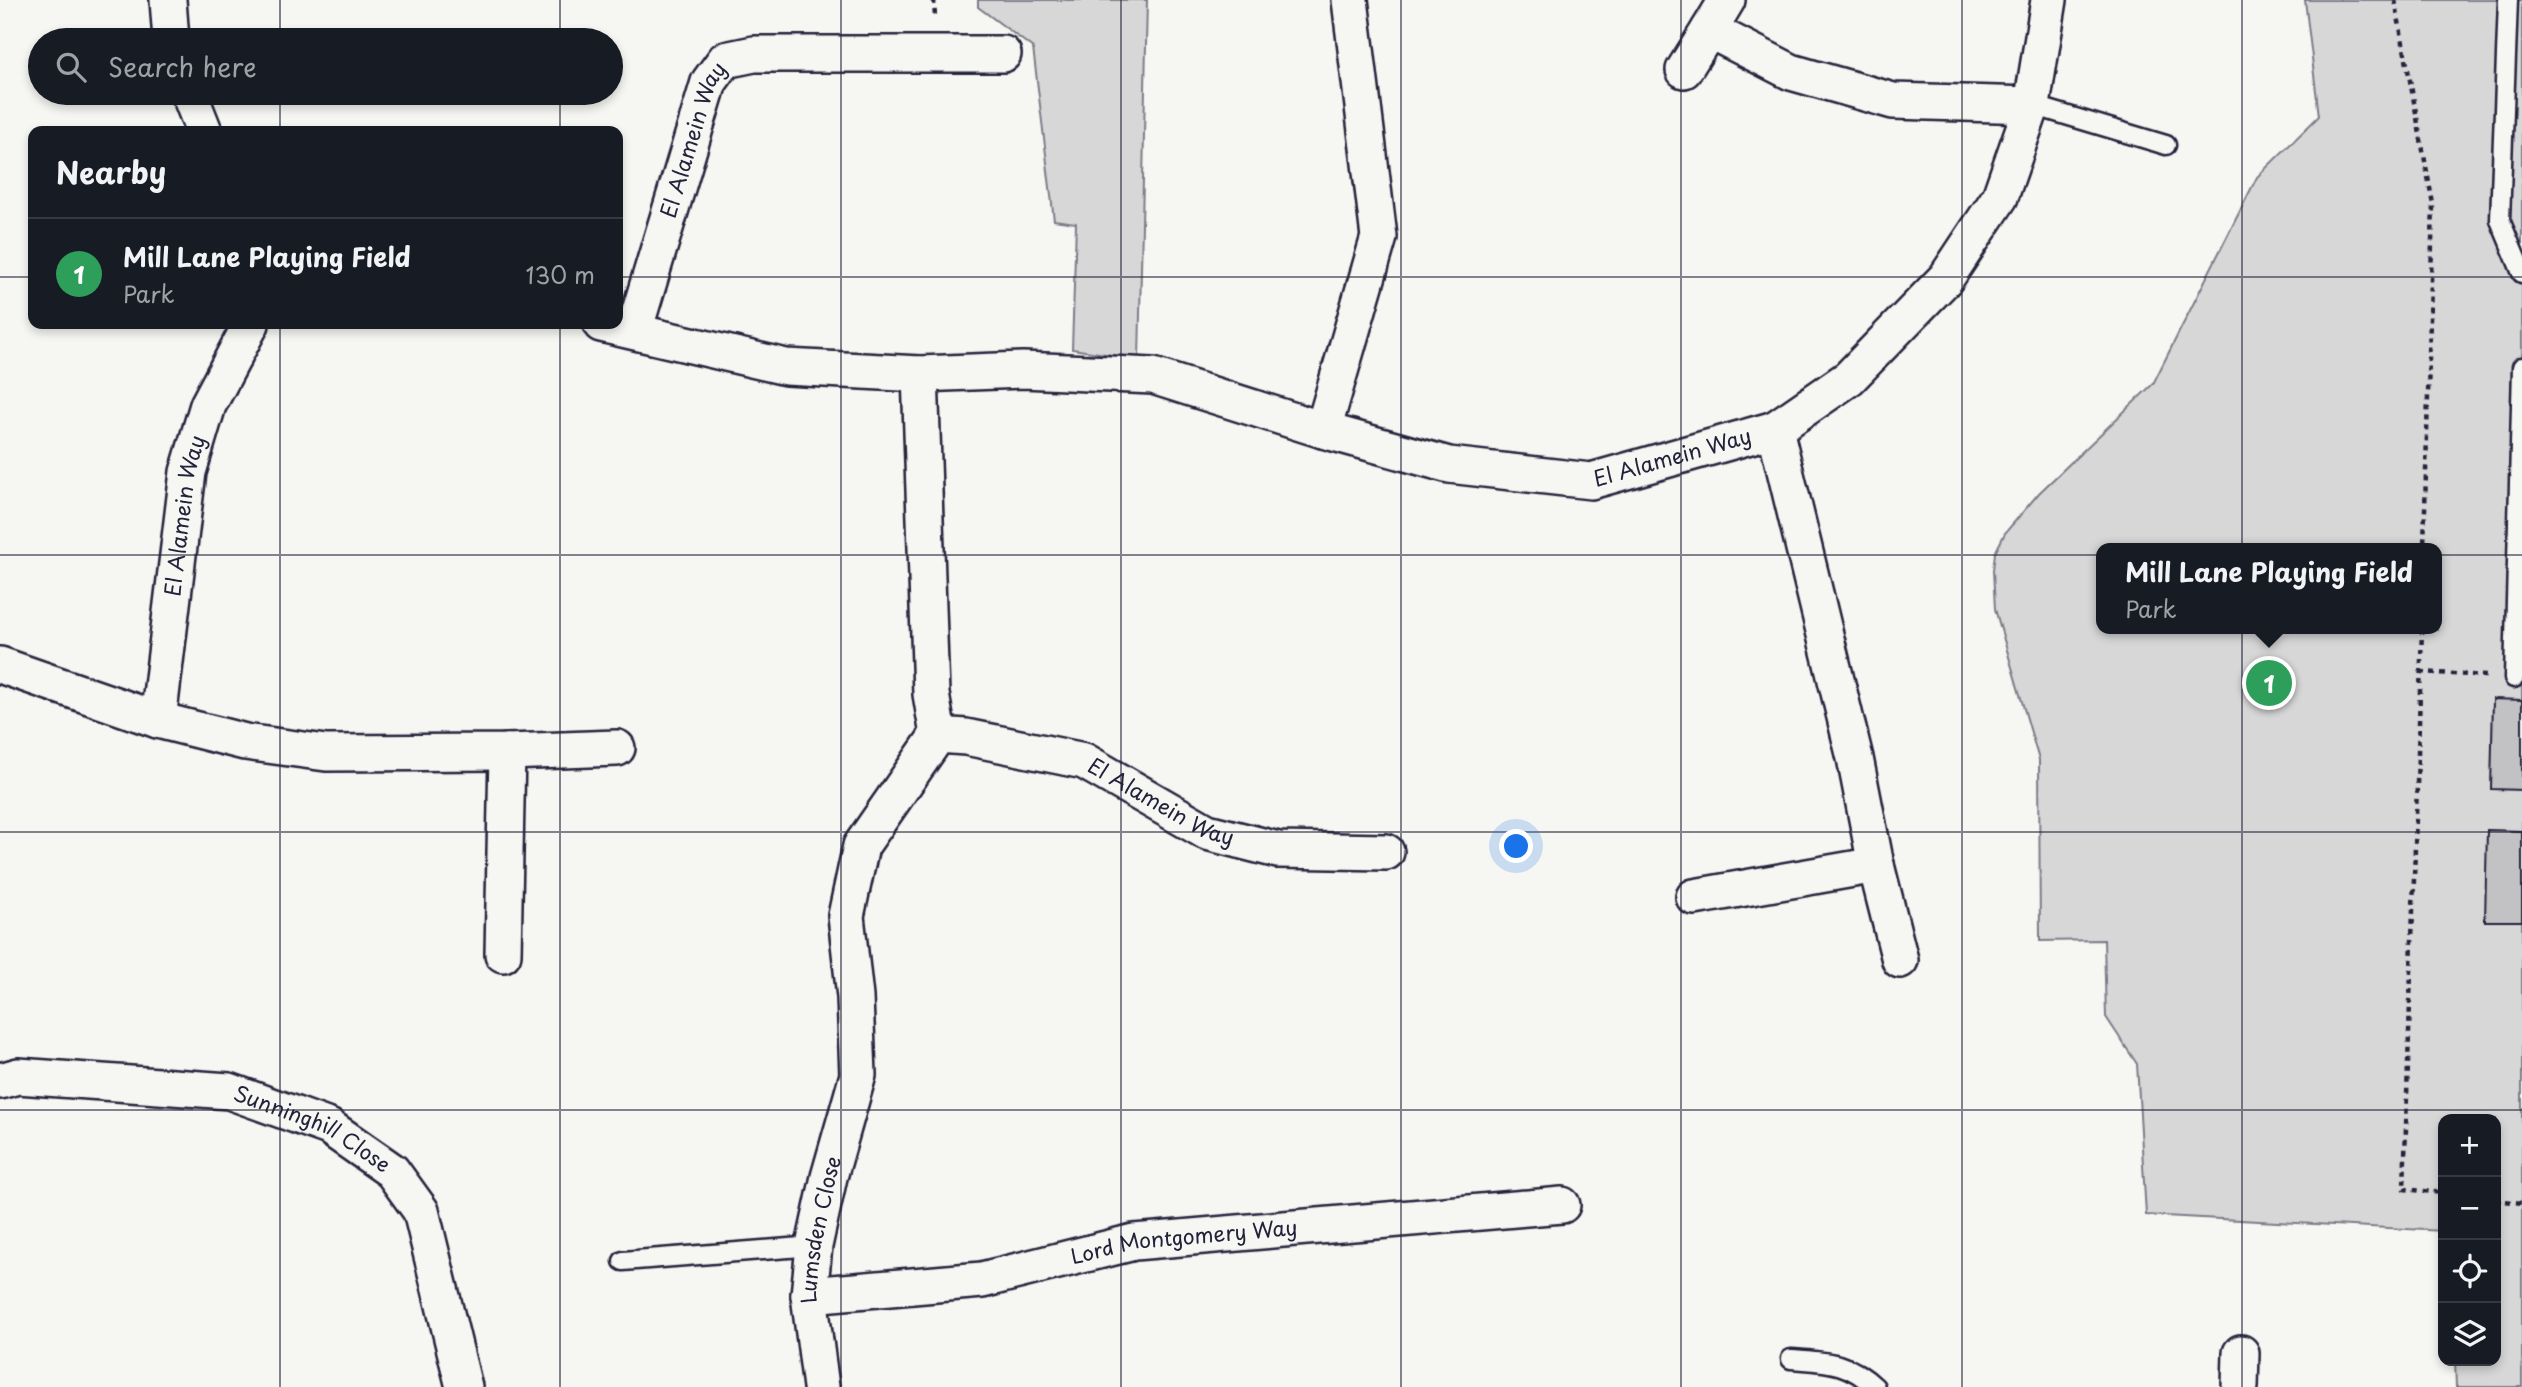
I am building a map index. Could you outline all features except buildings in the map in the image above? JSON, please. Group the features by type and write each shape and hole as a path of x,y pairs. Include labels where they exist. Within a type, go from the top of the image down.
{"street":[{"path":"167,0 170,28"},
{"path":"1323,430 1379,237 1350,0"},
{"path":"1684,70 1727,0"},
{"name":"El Alamein Way","path":"623,328 786,367 920,374 1023,370 1153,376 1323,430 1449,465 1591,481 1774,429 1849,379 1946,278 2000,197 2032,105 2049,0"},
{"path":"1709,30 1791,72 1893,101 2032,105"},
{"name":"El Alamein Way","path":"623,314 709,82 725,60 754,54 1003,54"},
{"path":"194,105 202,126"},
{"name":"El Alamein Way","path":"158,720 188,472 208,404 248,329"},
{"path":"920,374 931,694 938,735"},
{"name":"El Alamein Way","path":"1774,429 1855,758 1876,865 1900,960"},
{"path":"0,665 158,720 245,742 326,753 508,752 617,748"},
{"name":"El Alamein Way","path":"938,735 966,737 1084,761 1207,832 1278,850 1387,852"},
{"name":"Lumsden Close","path":"821,1387 809,1295 814,1246 829,1177 858,1075 855,997 846,916 860,846 938,735"},
{"path":"503,954 508,752"},
{"path":"1694,897 1876,865"},
{"name":"Sunninghill Close","path":"0,1081 18,1076 229,1091 329,1127 392,1171 421,1211 464,1387"},
{"name":"Lord Montgomery Way","path":"809,1295 982,1280 1134,1242 1562,1205"}],"lane":[{"path":"2508,0 2500,220 2522,273"},
{"path":"2032,105 2166,145"},
{"path":"2514,678 2522,367"},
{"path":"623,1262 814,1246"},
{"path":"1791,1359 1838,1363 1861,1373 1875,1387"}],"path":[{"path":"2395,0 2433,204 2424,543"},
{"path":"2422,634 2404,1189 2438,1192"},
{"path":"2421,672 2514,678"},
{"path":"2501,1201 2522,1203"}],"shaded area":[{"path":"978,0 1147,0 1139,359 1072,349 1076,223 1054,220 1033,48 978,7"},
{"path":"2305,0 2522,0 2522,1387 2456,1387 2455,1366 2501,1366 2501,1114 2438,1114 2438,1231 2146,1215 2137,1064 2106,1017 2104,940 2040,941 2039,760 1995,609 1995,553 2005,533 2039,493 2153,384 2257,177 2319,116"}],"place":[{"name":"Mill Lane Playing Field","path":"2269,683"}]}
